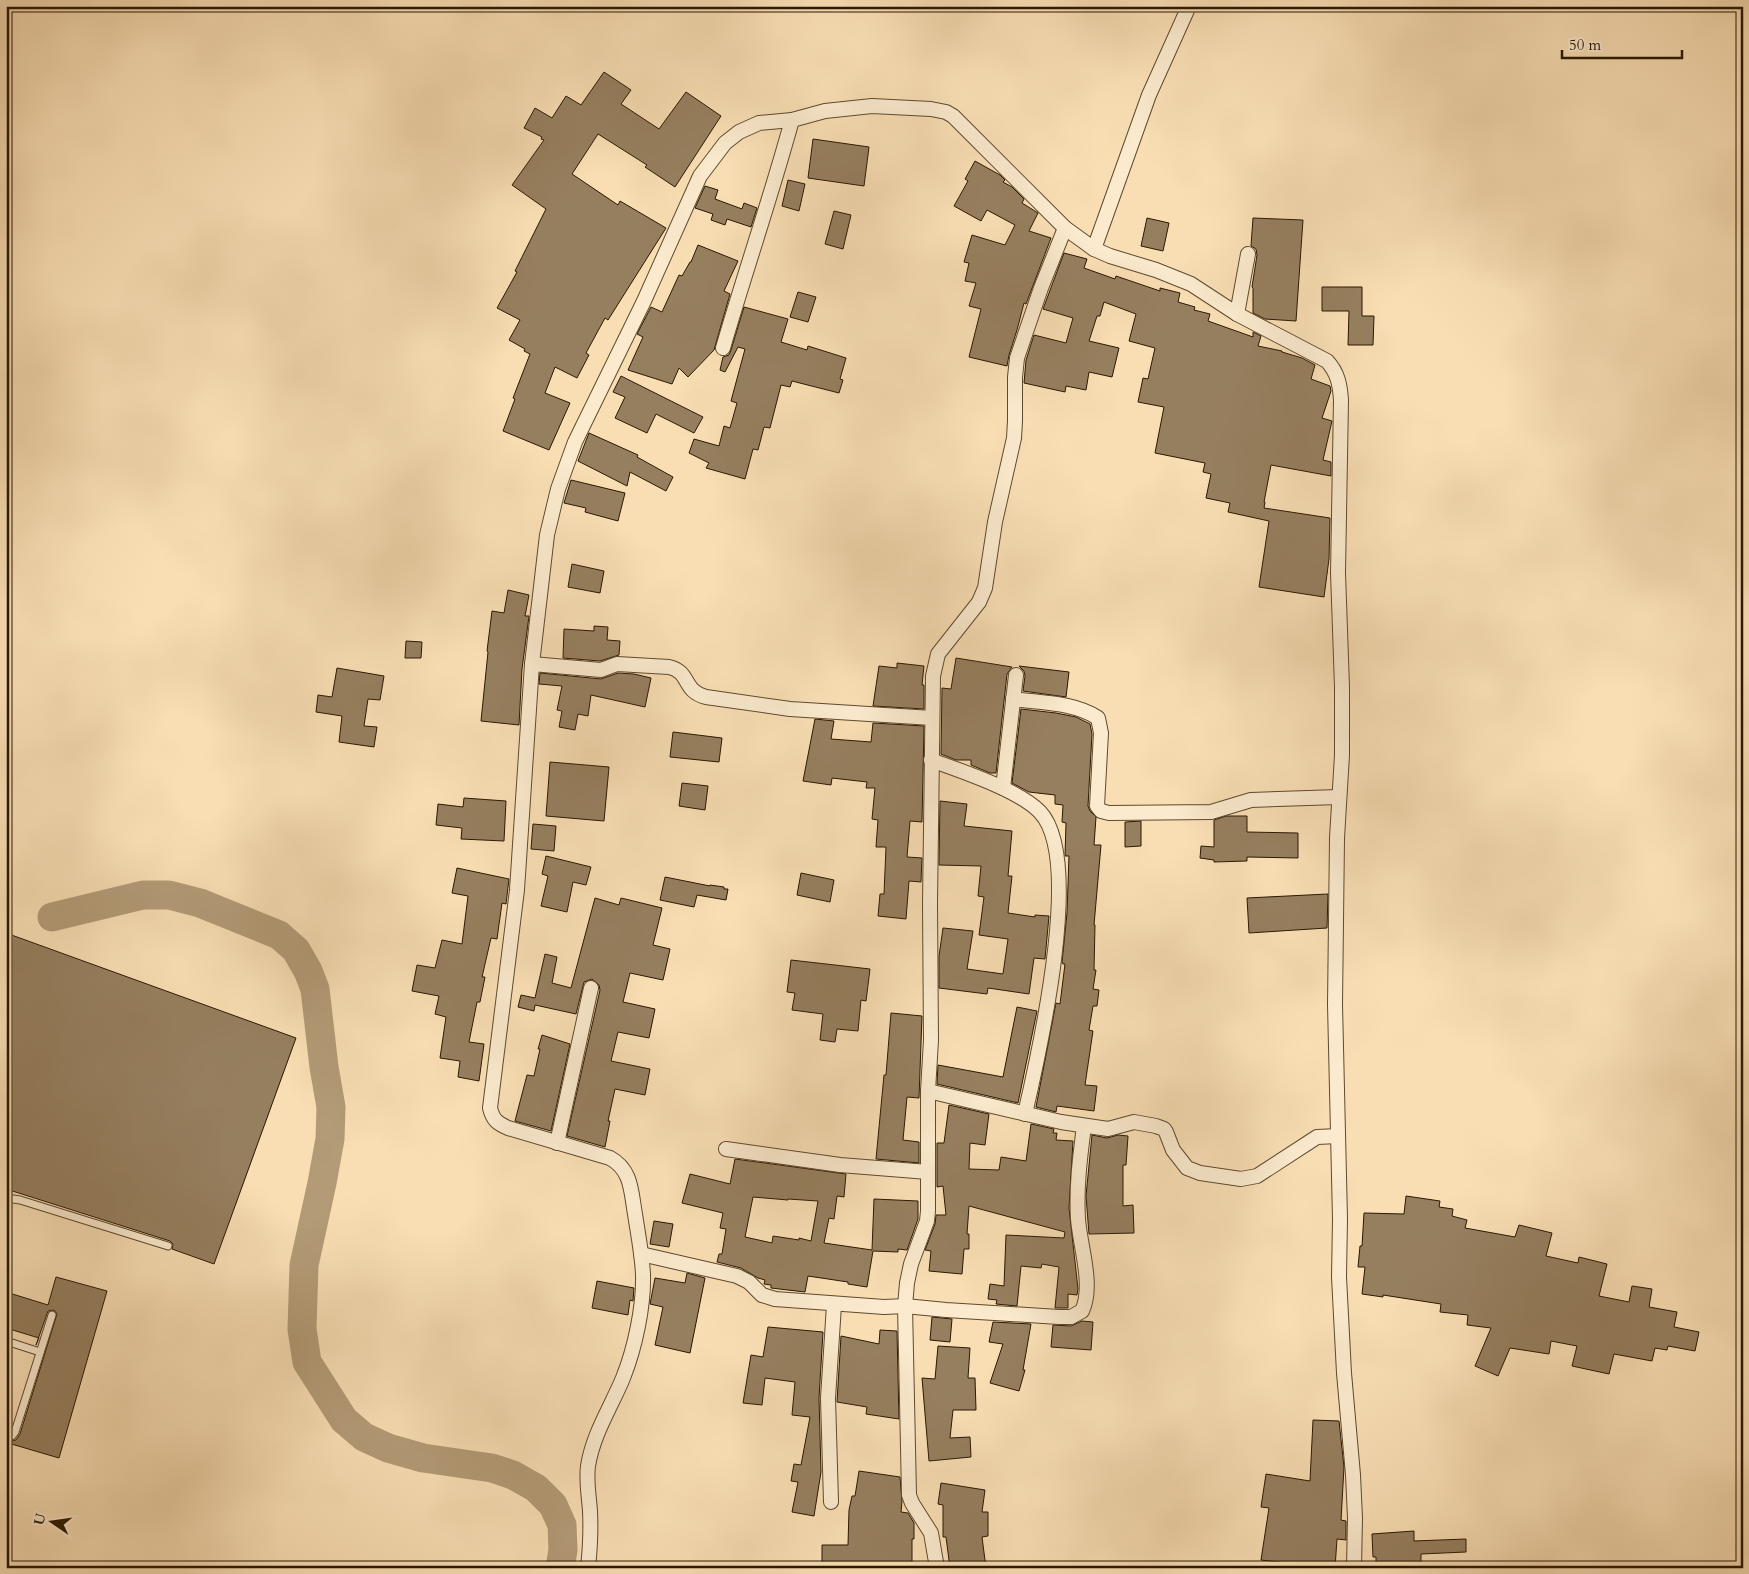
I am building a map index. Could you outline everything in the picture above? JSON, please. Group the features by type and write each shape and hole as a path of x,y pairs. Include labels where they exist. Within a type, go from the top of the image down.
{"street":[{"path":"1094,248 1149,96 1189,6"},
{"path":"588,1568 590,1511 587,1487 592,1446 629,1361 639,1320 642,1294 642,1254 628,1176 618,1162 610,1158 498,1124 493,1118 490,1108 517,890 532,664 547,535 558,489 575,442 644,301 700,176 725,143 739,132 759,123 792,120 825,111 872,106 931,109 946,112 953,116 1065,228 1094,248 1110,256 1156,270 1191,284 1237,314 1327,361 1337,376 1342,400 1338,573 1342,726 1336,876 1335,1004 1339,1277 1344,1373 1353,1476 1355,1518 1354,1568"},
{"path":"723,348 792,120"},
{"path":"937,1568 931,1533 909,1495 905,1306 908,1274 928,1211 933,676 938,654 979,602 985,588 995,522 1014,438 1017,358 1041,288 1065,228"},
{"path":"1237,314 1248,254"},
{"path":"532,664 602,670 617,664 669,667 676,668 682,672 692,692 706,697 790,709 932,718"},
{"path":"1003,788 1016,676"},
{"path":"1013,699 1077,708 1089,712 1098,718 1101,733 1097,806 1101,811 1108,813 1211,812 1251,800 1339,797"},
{"path":"931,760 1003,788 1029,804 1041,813 1055,840 1058,861 1059,902 1056,946 1026,1114"},
{"path":"557,1143 592,988"},
{"path":"928,1091 1084,1126 1108,1129 1134,1122 1161,1127 1166,1132 1173,1150 1187,1168 1200,1173 1241,1179 1258,1176 1317,1137 1338,1136"},
{"path":"642,1254 737,1276 749,1282 762,1295 768,1298 834,1305 884,1308 905,1306 1071,1317 1082,1311 1087,1297 1078,1219 1078,1188 1084,1126"},
{"path":"726,1149 840,1165 928,1172"},
{"path":"831,1502 828,1398 834,1305"}],"lane":[{"path":"6,1198 20,1200 168,1246"},
{"path":"6,1435 12,1436 15,1432 52,1315"},
{"path":"6,1341 40,1352"}],"building":[{"path":"604,72 631,90 621,104 659,129 686,92 721,116 675,187 645,167 647,165 598,134 572,174 618,205 620,201 666,228 608,320 605,318 586,353 589,355 577,378 555,367 545,393 570,403 549,450 503,431 530,354 509,340 520,320 497,308 517,272 515,271 546,209 512,185 544,140 541,139 542,137 524,128 535,108 552,118 566,96 581,105"},
{"path":"813,139 869,147 864,186 808,178"},
{"path":"975,161 1000,175 1005,180 1003,182 1012,187 1024,199 1022,203 1038,213 1029,231 1051,238 1026,304 1024,303 1007,366 969,357 981,309 969,306 976,283 965,281 969,263 964,262 972,235 1005,245 1015,225 987,210 981,221 954,206 968,181 965,179"},
{"path":"788,180 805,184 799,211 782,206"},
{"path":"705,186 718,190 715,199 742,209 744,203 757,208 751,227 727,219 725,225 711,220 713,214 695,208"},
{"path":"834,211 851,215 843,249 825,244"},
{"path":"1147,218 1169,223 1163,251 1141,246"},
{"path":"1253,218 1303,220 1296,321 1265,319 1253,313 1252,287 1257,255 1256,249 1251,246"},
{"path":"698,245 738,261 724,291 730,294 714,350 688,377 679,368 672,384 628,370 643,337 637,334 651,307 662,312 679,275 682,276 691,262"},
{"path":"1064,253 1087,259 1084,268 1115,279 1116,276 1160,291 1160,288 1180,293 1178,302 1195,307 1194,310 1210,314 1208,321 1253,337 1253,332 1261,336 1258,346 1282,351 1315,365 1311,379 1330,386 1331,391 1322,418 1332,421 1323,460 1331,462 1331,476 1271,465 1264,508 1330,518 1329,559 1324,597 1259,587 1269,521 1228,512 1230,503 1206,498 1211,474 1203,472 1205,463 1155,453 1164,407 1138,402 1143,378 1148,379 1155,348 1129,341 1136,314 1104,302 1100,316 1097,316 1089,341 1119,348 1112,377 1089,372 1086,390 1066,386 1065,392 1024,383 1026,360 1034,335 1066,343 1073,318 1043,309"},
{"path":"1322,287 1362,287 1362,316 1374,316 1373,345 1348,345 1349,311 1322,311"},
{"path":"798,292 816,297 808,322 790,317"},
{"path":"744,307 788,319 781,342 807,350 808,346 846,358 840,379 843,380 839,393 792,381 790,387 781,385 770,428 764,427 758,450 753,449 745,479 706,468 709,463 689,453 694,439 719,446 724,426 730,428 737,403 731,401 745,349 738,347 725,372 720,370 723,357 729,355 731,350"},
{"path":"621,376 703,417 694,433 656,414 647,433 615,418 625,397 613,392"},
{"path":"589,433 638,455 637,457 673,477 666,491 630,472 627,486 578,461"},
{"path":"571,480 625,493 618,521 585,512 586,508 564,503"},
{"path":"572,564 604,571 600,593 568,587"},
{"path":"508,590 529,595 525,616 529,616 522,669 519,725 481,721 492,611 504,613"},
{"path":"594,626 608,627 607,640 620,641 619,655 600,661 563,658 564,629 594,631"},
{"path":"406,641 422,642 421,658 405,658"},
{"path":"956,658 1012,667 1007,674 996,773 990,773 971,765 971,760 956,760 941,754 942,688 951,689"},
{"path":"897,663 924,666 922,685 924,685 924,709 873,706 879,666 897,668"},
{"path":"1019,666 1069,672 1066,697 1023,691 1025,676 1024,671"},
{"path":"337,668 384,676 380,700 368,699 364,726 377,727 374,747 339,742 342,716 316,712 318,695 332,697"},
{"path":"540,673 601,679 618,673 651,678 645,707 591,695 588,716 578,714 575,730 559,727 562,711 557,710 562,686 539,684"},
{"path":"1021,709 1076,717 1090,724 1092,734 1088,806 1096,817 1094,845 1101,845 1094,925 1094,970 1096,970 1093,989 1099,990 1097,1006 1093,1006 1089,1030 1093,1031 1085,1085 1097,1086 1094,1111 1057,1106 1056,1112 1036,1107 1056,1003 1060,1004 1065,964 1062,962 1067,913 1069,856 1065,856 1066,823 1062,822 1063,805 1055,804 1055,795 1029,792 1012,783"},
{"path":"815,719 834,721 831,739 871,742 873,723 924,726 922,822 910,821 907,857 922,858 921,882 909,881 906,919 878,916 880,894 884,894 886,847 876,847 878,820 872,819 875,788 866,788 867,782 832,778 831,785 803,781"},
{"path":"673,732 722,738 719,762 670,757"},
{"path":"550,762 609,767 604,821 546,816"},
{"path":"682,783 708,786 705,810 679,806"},
{"path":"464,798 506,801 504,841 461,839 462,828 436,825 438,804 463,807"},
{"path":"940,801 967,804 964,826 1012,831 1008,876 1012,876 1008,913 1035,917 1035,915 1049,916 1045,959 1034,958 1029,994 988,988 987,994 939,988 939,956 943,928 973,931 967,969 1003,974 1008,939 979,935 984,897 978,896 981,866 939,865"},
{"path":"1226,816 1247,816 1247,832 1298,833 1298,858 1247,857 1247,861 1214,862 1214,860 1200,858 1201,846 1214,847 1214,820"},
{"path":"1141,821 1141,846 1125,847 1125,822"},
{"path":"533,824 556,826 554,851 531,849"},
{"path":"546,856 591,867 586,885 573,882 567,912 541,906 548,876 542,874"},
{"path":"457,868 509,879 506,904 502,903 497,939 491,938 482,977 485,977 480,1002 477,1002 469,1042 484,1044 479,1081 458,1077 460,1061 440,1058 446,1017 435,1014 439,996 412,991 417,965 435,968 442,940 462,944 468,896 452,893"},
{"path":"801,873 834,880 830,902 797,895"},
{"path":"665,877 724,887 724,889 728,889 726,900 697,895 694,907 660,900"},
{"path":"1328,894 1327,928 1249,933 1247,898"},
{"path":"595,898 619,905 621,898 662,908 653,945 670,949 663,980 630,973 623,1002 655,1009 649,1038 618,1032 611,1061 650,1069 645,1095 615,1089 605,1147 567,1136 600,990 599,985 592,979 584,982 576,1014 535,1005 534,1011 518,1007 521,995 535,998 545,954 557,957 552,983 571,988"},
{"path":"6,933 296,1038 214,1264 172,1249 173,1244 170,1241 6,1189"},
{"path":"791,960 870,969 866,1001 861,1000 858,1031 837,1029 835,1042 820,1040 823,1014 792,1010 795,993 787,992"},
{"path":"1017,1007 1037,1011 1018,1103 937,1084 938,1065 1003,1077"},
{"path":"891,1013 922,1016 919,1098 907,1097 903,1140 919,1142 919,1163 876,1159"},
{"path":"542,1035 570,1044 551,1131 515,1121 527,1075 534,1076"},
{"path":"949,1105 989,1114 985,1145 970,1143 969,1169 999,1170 1001,1157 1026,1161 1031,1124 1054,1129 1053,1133 1057,1133 1056,1140 1073,1141 1069,1208 1078,1289 1077,1295 1068,1294 1068,1308 1055,1308 1059,1267 1042,1264 1041,1268 1021,1266 1017,1306 996,1304 997,1300 988,1299 990,1284 1004,1286 1006,1235 1064,1238 1065,1232 969,1206 967,1234 969,1234 969,1249 964,1249 962,1274 929,1271 931,1251 925,1250 935,1224 936,1215 946,1215 943,1186 937,1187 937,1143 944,1143"},
{"path":"1092,1135 1107,1138 1118,1135 1128,1136 1126,1165 1123,1165 1123,1206 1133,1205 1134,1233 1089,1234 1086,1196"},
{"path":"735,1159 846,1174 844,1197 837,1196 834,1219 829,1218 824,1243 872,1250 874,1199 918,1201 918,1219 907,1250 898,1249 898,1252 873,1251 867,1287 808,1276 805,1292 771,1288 771,1285 764,1284 765,1280 741,1268 717,1262 719,1254 722,1254 726,1229 720,1228 723,1213 682,1203 690,1174 730,1184","holes":["753,1197 818,1201 811,1241 773,1236 772,1243 745,1237"]},
{"path":"1406,1196 1440,1201 1439,1207 1453,1209 1452,1216 1467,1220 1465,1228 1515,1237 1519,1225 1552,1233 1546,1256 1578,1263 1579,1257 1607,1264 1599,1296 1629,1302 1632,1286 1652,1289 1649,1307 1677,1312 1674,1327 1699,1332 1695,1351 1668,1346 1667,1350 1655,1348 1652,1361 1614,1354 1609,1374 1572,1366 1577,1346 1551,1341 1549,1354 1510,1348 1498,1376 1475,1366 1491,1328 1467,1325 1468,1315 1440,1312 1441,1304 1383,1295 1383,1297 1362,1294 1365,1267 1358,1267 1360,1246 1362,1246 1364,1213 1404,1214"},
{"path":"654,1221 673,1224 669,1247 650,1244"},
{"path":"687,1273 705,1278 690,1353 655,1345 663,1307 650,1304 655,1278 685,1283"},
{"path":"56,1277 107,1291 59,1458 8,1443 9,1441 16,1440 20,1434 57,1314 54,1310 48,1311 39,1338 6,1328 6,1292 48,1305"},
{"path":"597,1281 634,1288 633,1301 630,1300 628,1315 592,1308"},
{"path":"932,1317 952,1319 950,1342 930,1340"},
{"path":"1082,1321 1093,1322 1091,1350 1051,1347 1053,1325 1071,1326"},
{"path":"993,1322 1031,1324 1023,1370 1025,1370 1019,1391 990,1383 1003,1344 989,1342"},
{"path":"768,1327 823,1332 819,1398 821,1472 814,1516 792,1512 798,1482 791,1481 794,1464 801,1465 810,1417 792,1415 795,1382 765,1378 762,1405 743,1403 751,1355 763,1357"},
{"path":"880,1330 897,1331 899,1419 866,1414 867,1407 837,1402 841,1336 879,1344"},
{"path":"938,1346 970,1348 968,1378 975,1378 976,1410 953,1410 950,1438 970,1437 971,1457 929,1461 922,1378 935,1379"},
{"path":"1313,1420 1339,1421 1344,1467 1341,1520 1346,1521 1346,1540 1337,1539 1335,1568 1303,1568 1303,1565 1261,1560 1269,1508 1261,1507 1266,1474 1310,1481"},
{"path":"859,1471 900,1477 901,1512 908,1513 914,1523 912,1565 878,1566 878,1568 822,1567 822,1545 848,1545 849,1510 852,1496 855,1496"},
{"path":"941,1483 985,1490 982,1512 988,1512 988,1536 982,1537 986,1568 950,1568 946,1537 943,1537 943,1505 938,1504"},
{"path":"1414,1531 1414,1541 1466,1539 1466,1552 1421,1554 1421,1568 1376,1568 1376,1557 1373,1557 1372,1534"}],"waterway":[{"path":"52,917 143,895 169,895 200,903 279,935 296,950 308,971 315,989 324,1067 331,1107 330,1139 304,1265 302,1329 307,1362 344,1420 364,1437 388,1448 423,1458 492,1468 513,1475 536,1488 553,1505 562,1525 563,1550 560,1568"}]}
